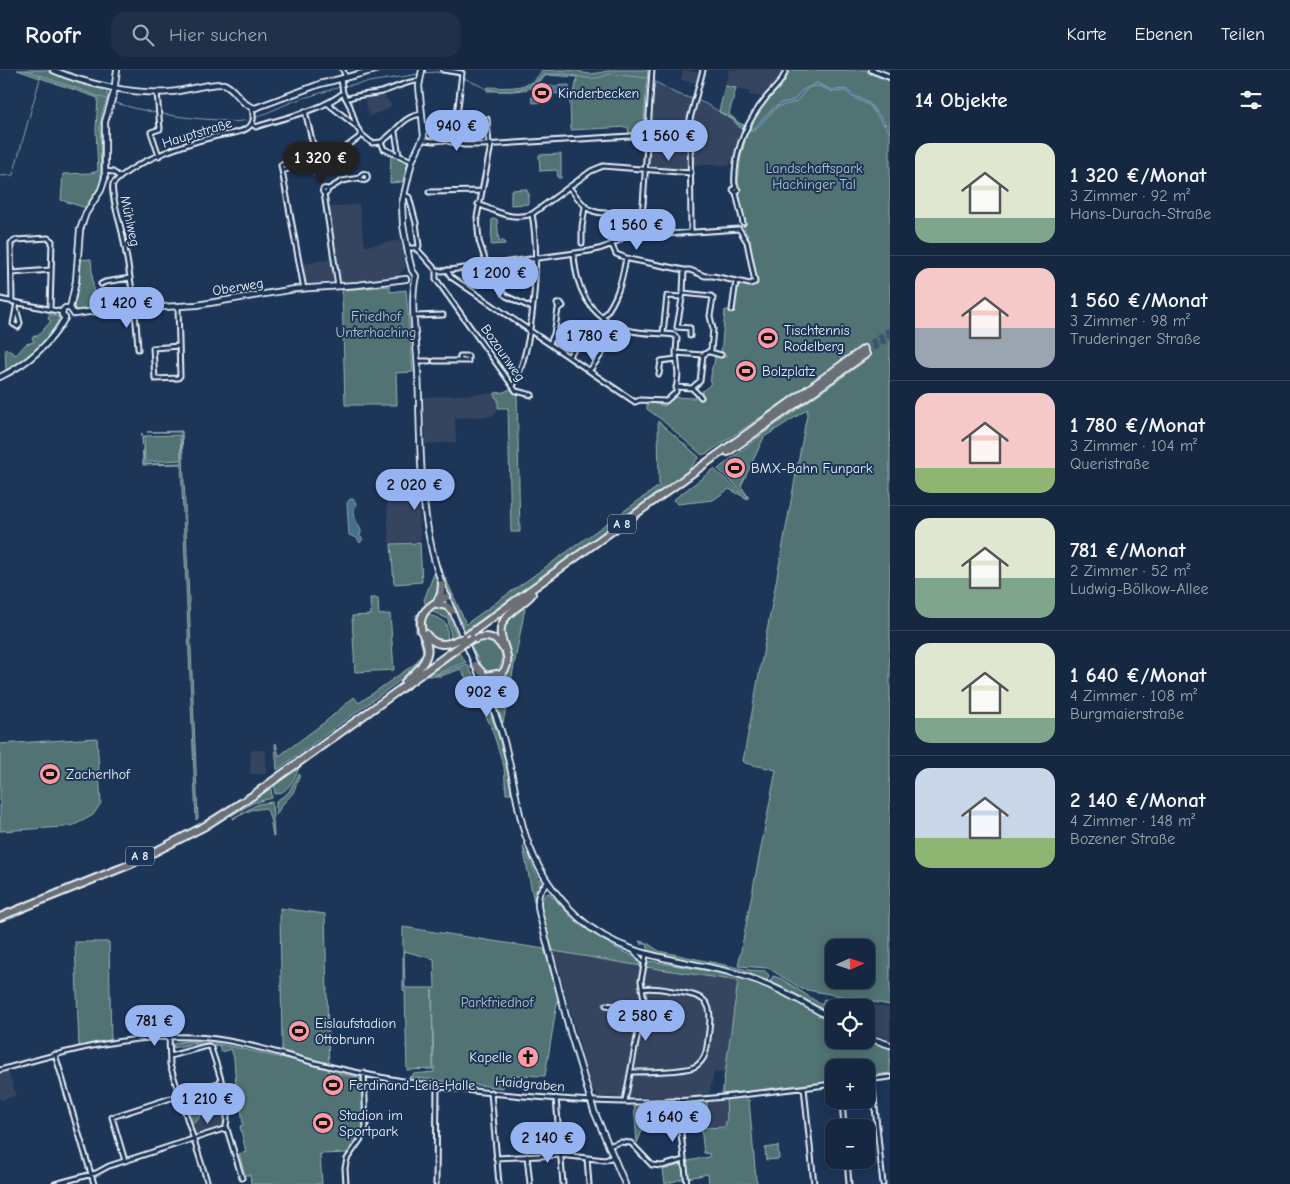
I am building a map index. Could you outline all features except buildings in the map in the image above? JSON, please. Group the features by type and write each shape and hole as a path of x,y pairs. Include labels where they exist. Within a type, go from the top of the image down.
{"highway":[{"name":"A 8","path":"472,637 865,351"},
{"name":"A 8","path":"0,913 105,872 153,850 219,813 272,779 405,682 472,637 705,467"},
{"path":"442,584 441,594 437,603 429,609 424,617 424,632 437,644 460,644 472,637 489,637 499,642 504,650 505,659 502,670 483,683"},
{"path":"490,701 489,689 492,682 503,673 508,660 501,632 503,621 532,594"},
{"path":"405,682 426,658 428,645 422,632 421,620 427,608 447,598"},
{"path":"437,603 447,606 452,611"},
{"name":"A 8","path":"0,917 110,874 154,854 205,826 460,644"},
{"path":"475,665 485,676 496,674"},
{"path":"483,683 492,682"}],"main road":[{"path":"53,70 76,79 115,88 158,92 176,92 224,84 230,87 244,104 252,108 266,105 308,88 375,70"},
{"path":"872,70 890,77"},
{"path":"104,85 111,82 116,71"},
{"path":"0,377 23,363 39,350 65,318 70,318 74,314 70,308 76,281 80,230 86,213 101,190 106,171 104,127 115,88 116,71"},
{"path":"116,71 117,80 122,88"},
{"path":"413,294 408,278 408,258 402,209 403,195 412,160 424,140 419,81 421,72"},
{"path":"104,85 110,91 111,102"},
{"path":"408,258 416,276 413,294 418,361 422,492 427,528 447,598 483,683 509,756 526,835 542,873 570,908 585,923 608,939 646,955 737,974 760,981 787,993 825,1015"},
{"path":"408,278 414,273"},
{"path":"408,278 415,281"},
{"name":"Oberweg","path":"74,314 96,311 178,307 304,289 408,278"},
{"path":"65,318 62,312 65,308 70,308"},
{"path":"542,873 543,887"},
{"path":"550,884 543,887 538,895 538,906 590,1100 612,1157 625,1184"},
{"path":"538,895 550,884"},
{"path":"875,1040 890,1045"}],"street":[{"path":"343,70 346,78"},
{"path":"443,70 462,75 458,107 448,140"},
{"path":"436,270 574,254 612,245 627,235 637,222 643,205 652,70"},
{"path":"691,232 690,119 704,70"},
{"path":"743,223 736,193 738,190 735,187 737,153 744,131 757,109 782,82 786,70"},
{"path":"340,79 343,93 356,126 362,135 372,143 381,142 395,131 401,123 422,114"},
{"path":"346,98 381,92 404,83 419,81"},
{"path":"158,92 160,129 151,132 159,156"},
{"path":"319,169 305,111 326,103 343,93"},
{"path":"326,103 356,126"},
{"path":"252,108 253,121"},
{"name":"Hauptstraße","path":"125,174 140,164 159,156 202,140 240,131 253,121 256,127 305,111"},
{"path":"487,120 490,145 478,204 477,229 487,265"},
{"path":"395,131 399,155"},
{"path":"346,147 362,135"},
{"path":"424,140 448,140 470,145 490,145 647,135"},
{"path":"381,142 384,148 412,160"},
{"path":"478,204 516,217 532,214 599,167 619,166 691,173"},
{"path":"106,171 113,172 120,177"},
{"path":"282,171 304,289"},
{"name":"Mühlweg","path":"125,174 113,184 112,188 130,278 138,349"},
{"path":"338,286 323,189 327,190 342,182 360,178"},
{"path":"569,187 585,207 596,212 624,214"},
{"path":"429,192 481,191"},
{"path":"403,195 409,197 419,246 417,250 413,247 407,248"},
{"path":"582,243 582,224 585,207"},
{"path":"513,386 522,366 532,308 536,259 532,214"},
{"path":"612,245 616,254 626,258 690,270 705,276 750,284 754,283 755,279 747,242 739,228 662,233 637,222"},
{"path":"12,302 10,246 13,241 48,238 52,241 50,310"},
{"name":"Bozaunweg","path":"417,250 436,270 436,279 513,386 518,392 532,396"},
{"path":"574,254 581,292 592,308 603,317 617,326 632,331 663,333 676,336"},
{"path":"603,317 619,290 626,258"},
{"path":"12,273 51,270"},
{"path":"447,270 451,277 635,402 640,400 666,401 675,394 678,374 676,359 678,340 676,336 684,270"},
{"path":"101,284 130,278"},
{"path":"732,310 736,281"},
{"path":"503,292 506,296 532,308"},
{"path":"663,333 667,296 711,296 713,298 710,316 713,329 710,352"},
{"path":"0,298 62,312"},
{"path":"16,308 20,323 18,327 14,324 16,308 17,303"},
{"path":"178,307 179,346 179,378 155,379 153,348 179,346"},
{"path":"550,343 554,334 559,308"},
{"path":"414,316 443,316"},
{"path":"590,370 606,348 617,326"},
{"path":"678,327 690,328 690,336"},
{"path":"569,356 580,338"},
{"path":"676,353 703,356 710,352 721,355"},
{"path":"692,388 700,381 703,356"},
{"path":"659,374 661,361 676,359"},
{"path":"434,360 460,360"},
{"path":"418,361 429,361"},
{"path":"676,387 692,388 701,397"},
{"path":"633,951 644,963"},
{"path":"625,1101 643,1008 644,1000 641,981 646,955"},
{"path":"631,1072 693,1067 703,1059 707,1050 711,1014 702,999 693,994 655,988 642,989"},
{"path":"606,1005 627,1005 643,1008"},
{"path":"169,1037 170,1065 208,1184"},
{"name":"Haidgraben","path":"0,1070 55,1054 111,1043 169,1037 198,1037 228,1041 331,1067 364,1073 490,1092 556,1098 625,1101 677,1100 825,1085"},
{"path":"170,1056 208,1046 211,1048 224,1091 228,1119 227,1128 242,1178"},
{"path":"55,1054 94,1184"},
{"path":"346,1184 345,1168 347,1159 361,1139 366,1127 364,1073"},
{"path":"875,1078 890,1076"},
{"path":"125,1161 112,1117 221,1082"},
{"path":"436,1184 437,1085"},
{"path":"804,1088 814,1184"},
{"path":"490,1092 499,1184"},
{"path":"556,1098 563,1184"},
{"path":"677,1100 687,1184"},
{"path":"875,1108 883,1184"},
{"path":"56,1184 227,1128"},
{"path":"608,1146 620,1142 631,1143 648,1163 656,1166 684,1160"},
{"path":"496,1158 560,1155 605,1160 612,1157"},
{"path":"527,1156 530,1184"},
{"path":"587,1158 590,1184"},
{"path":"848,1169 849,1184"}],"shaded area":[{"path":"683,70 701,73 698,83 681,80"},
{"path":"729,70 783,70 778,82 763,97 749,95 749,91 725,86"},
{"path":"647,78 675,93 704,104 733,120 742,130 730,165 694,165 693,172 641,166"},
{"path":"817,83 832,90 846,89 869,103 886,124 884,125 869,105 852,97 846,91 833,92 819,86 809,87"},
{"path":"569,85 570,93 550,94 549,86"},
{"name":"Kinderbecken","path":"537,86 546,87 547,102 533,103 531,98 538,95"},
{"path":"809,87 796,102 777,107 754,131 747,130 754,129 762,119 781,103 794,100 801,91"},
{"path":"383,94 391,105 388,109 369,116 364,97"},
{"path":"359,204 365,246 402,240 406,267 399,275 394,277 336,284 336,281 305,284 302,264 332,259 333,262 324,208"},
{"path":"495,393 495,397 498,398 497,413 491,416 455,418 456,442 425,444 424,397"},
{"path":"415,484 415,490 418,494 421,541 389,543 386,486"},
{"path":"350,499 355,500 356,503 355,519 361,530 359,535 363,539 360,543 357,538 349,535 347,503"},
{"path":"251,750 266,750 266,774 250,774"},
{"path":"554,951 738,981 724,1073 714,1072 709,1096 669,1099 668,1097 598,1097 597,1093 592,1090"},
{"path":"875,1005 890,1008 890,1040 875,1034"},
{"path":"8,1071 16,1095 0,1101 0,1074"},
{"path":"217,1085 227,1119 226,1127 196,1136 184,1096"},
{"path":"726,1099 727,1117 725,1127 704,1128 703,1111 707,1110 707,1100"}],"green space":[{"path":"17,70 47,70 75,81 103,88 107,92 108,97 100,126 101,183 86,208 61,200 63,174 98,171 96,129 98,98"},
{"path":"542,70 580,70 580,72 589,74 612,70 648,70 643,133 629,134 628,127 571,130 570,100 575,89 577,77 547,75 527,90 487,91 488,87 511,87 526,84 538,77"},
{"name":"Landschaftspark Hachinger Tal","path":"788,70 867,70 868,73 890,81 890,1005 875,1002 875,999 857,999 802,989 768,968 738,966 776,770 743,761 808,409 764,437 741,486 749,498 718,469 764,433 868,359 863,345 789,398 702,455 647,409 647,402 665,406 673,397 694,398 710,385 715,356 726,357 726,355 721,354 725,310 733,311 737,283 751,286 758,285 749,244 751,243 745,231 737,194 740,189 736,179 738,179 745,141 743,140 746,133 758,111 784,82"},
{"path":"725,86 736,88 729,114 744,125 742,130 733,120 719,112"},
{"path":"561,154 561,178 558,178 557,170 540,171 539,155"},
{"path":"391,155 408,163 402,182 390,183"},
{"path":"526,189 530,196 528,196 528,204 511,205 511,190"},
{"path":"492,219 497,219 499,241 504,241 505,244 491,245"},
{"path":"91,259 95,309 75,310 73,308 77,295 79,260"},
{"name":"Friedhof Unterhaching","path":"390,286 390,292 406,290 413,372 396,373 397,405 345,405 342,290"},
{"path":"50,314 59,317 52,334 31,355 6,370 5,348 16,355 26,344 34,342 32,338 38,336 51,321 48,319"},
{"path":"512,388 517,393 520,532 511,532 508,408 498,408 498,399 495,397 495,393 504,392"},
{"path":"658,421 699,457 686,473 465,631 436,557 466,624 659,486"},
{"path":"182,431 198,818 196,820 181,464 143,465 142,433 144,464 182,463 181,432 147,432"},
{"path":"180,435 181,460 145,462 144,436"},
{"path":"714,469 748,499 729,489 713,500 678,504 673,500"},
{"path":"420,543 422,582 394,584 391,544"},
{"path":"435,571 439,591 435,598 426,606 424,600"},
{"path":"370,598 378,598 379,615 390,614 394,670 355,672 352,616 371,615"},
{"path":"438,606 446,609 457,636 452,639 448,619 431,611"},
{"path":"525,608 503,723 492,693 492,686 506,672 502,633 505,623"},
{"path":"423,610 421,616 427,653 413,671 277,770 276,743 279,756 325,722 354,697 359,703 416,663 423,652 419,634 416,633 416,615"},
{"path":"429,614 445,623 448,641 438,641 426,631 425,620"},
{"path":"481,640 494,642 501,652 502,662 497,670 492,673 486,674 471,646 473,643"},
{"path":"459,653 466,662 427,676"},
{"path":"467,664 482,694 501,744 511,794 506,794 504,767 491,726 461,669 441,676 434,676"},
{"name":"Zacherlhof","path":"97,738 101,803 93,815 74,825 64,827 0,831 0,744"},
{"path":"300,766 288,788 275,794 274,785"},
{"path":"299,774 293,793 276,815 276,801 288,793"},
{"path":"271,787 272,798 253,803 230,815"},
{"path":"272,802 274,836 266,808 251,810 233,819 258,804"},
{"path":"523,847 541,883 535,892 534,902"},
{"path":"549,893 577,923 614,947 637,958 641,966 554,951 542,920 541,910 541,902 544,896"},
{"path":"280,908 325,914 329,1072 360,1077 363,1124 360,1137 347,1153 320,1154 322,1184 251,1184 250,1175 245,1175 239,1154 246,1152 240,1126 243,1125 239,1088 236,1088 234,1058 231,1049 221,1052 219,1045 212,1047 198,1044 173,1048 174,1044 195,1041 226,1045 281,1058"},
{"name":"Parkfriedhof","path":"403,927 544,949 558,997 545,1076 511,1075 511,1079 504,1079 503,1088 409,1077 413,1076 413,1074 434,1072 432,990 433,1069 407,1070 405,991 403,990","holes":["404,951 434,959 435,988 405,988"]},
{"path":"639,941 647,943 659,951 748,970 765,971 769,975 767,981 748,973 649,952 647,944 641,944"},
{"path":"75,942 109,942 111,1042 79,1047"},
{"path":"650,961 737,976 765,986 825,1018 825,1049 875,1049 875,1043 890,1048 890,1073 875,1075 875,1059 825,1059 825,1082 722,1094 738,981 646,967"},
{"path":"773,976 782,979 825,1007 825,1013 788,991 770,982"},
{"path":"195,1092 201,1114 197,1121 192,1123 184,1096"},
{"path":"744,1098 749,1100 756,1180 759,1184 709,1184 708,1174 688,1178 686,1163 709,1157 710,1154 704,1153 698,1101 707,1100 707,1110 703,1111 705,1128 725,1127 727,1117 726,1099"},
{"path":"634,1104 656,1104 658,1124 644,1126 637,1143"},
{"path":"778,1146 779,1159 766,1160 765,1148"},
{"path":"683,1164 685,1178 665,1184 663,1170"}],"waterway":[{"path":"25,70 109,100"},
{"path":"423,73 436,72 455,75 487,89 499,91 511,91 527,87 546,74 566,74 586,78 598,78 610,74 648,78"},
{"path":"344,86 419,74"},
{"path":"0,176 13,175 41,75"},
{"path":"654,81 675,93 704,103 733,119 743,128"},
{"path":"255,118 294,101 340,87"},
{"path":"113,102 152,112 178,116 232,121 246,120"},
{"path":"884,124 890,133"}],"tunnel":[{"path":"864,349 890,330"},
{"path":"866,354 890,336"}],"place":[{"name":"Kinderbecken","path":"542,93"},
{"name":"Tischtennis Rodelberg","path":"768,338"},
{"name":"Bolzplatz","path":"746,371"},
{"name":"BMX-Bahn Funpark","path":"735,468"},
{"name":"Zacherlhof","path":"50,774"},
{"name":"Eislaufstadion Ottobrunn","path":"299,1031"},
{"name":"Kapelle","path":"528,1057"},
{"name":"Ferdinand-Leiß-Halle","path":"333,1085"},
{"name":"Stadion im Sportpark","path":"323,1123"}]}
